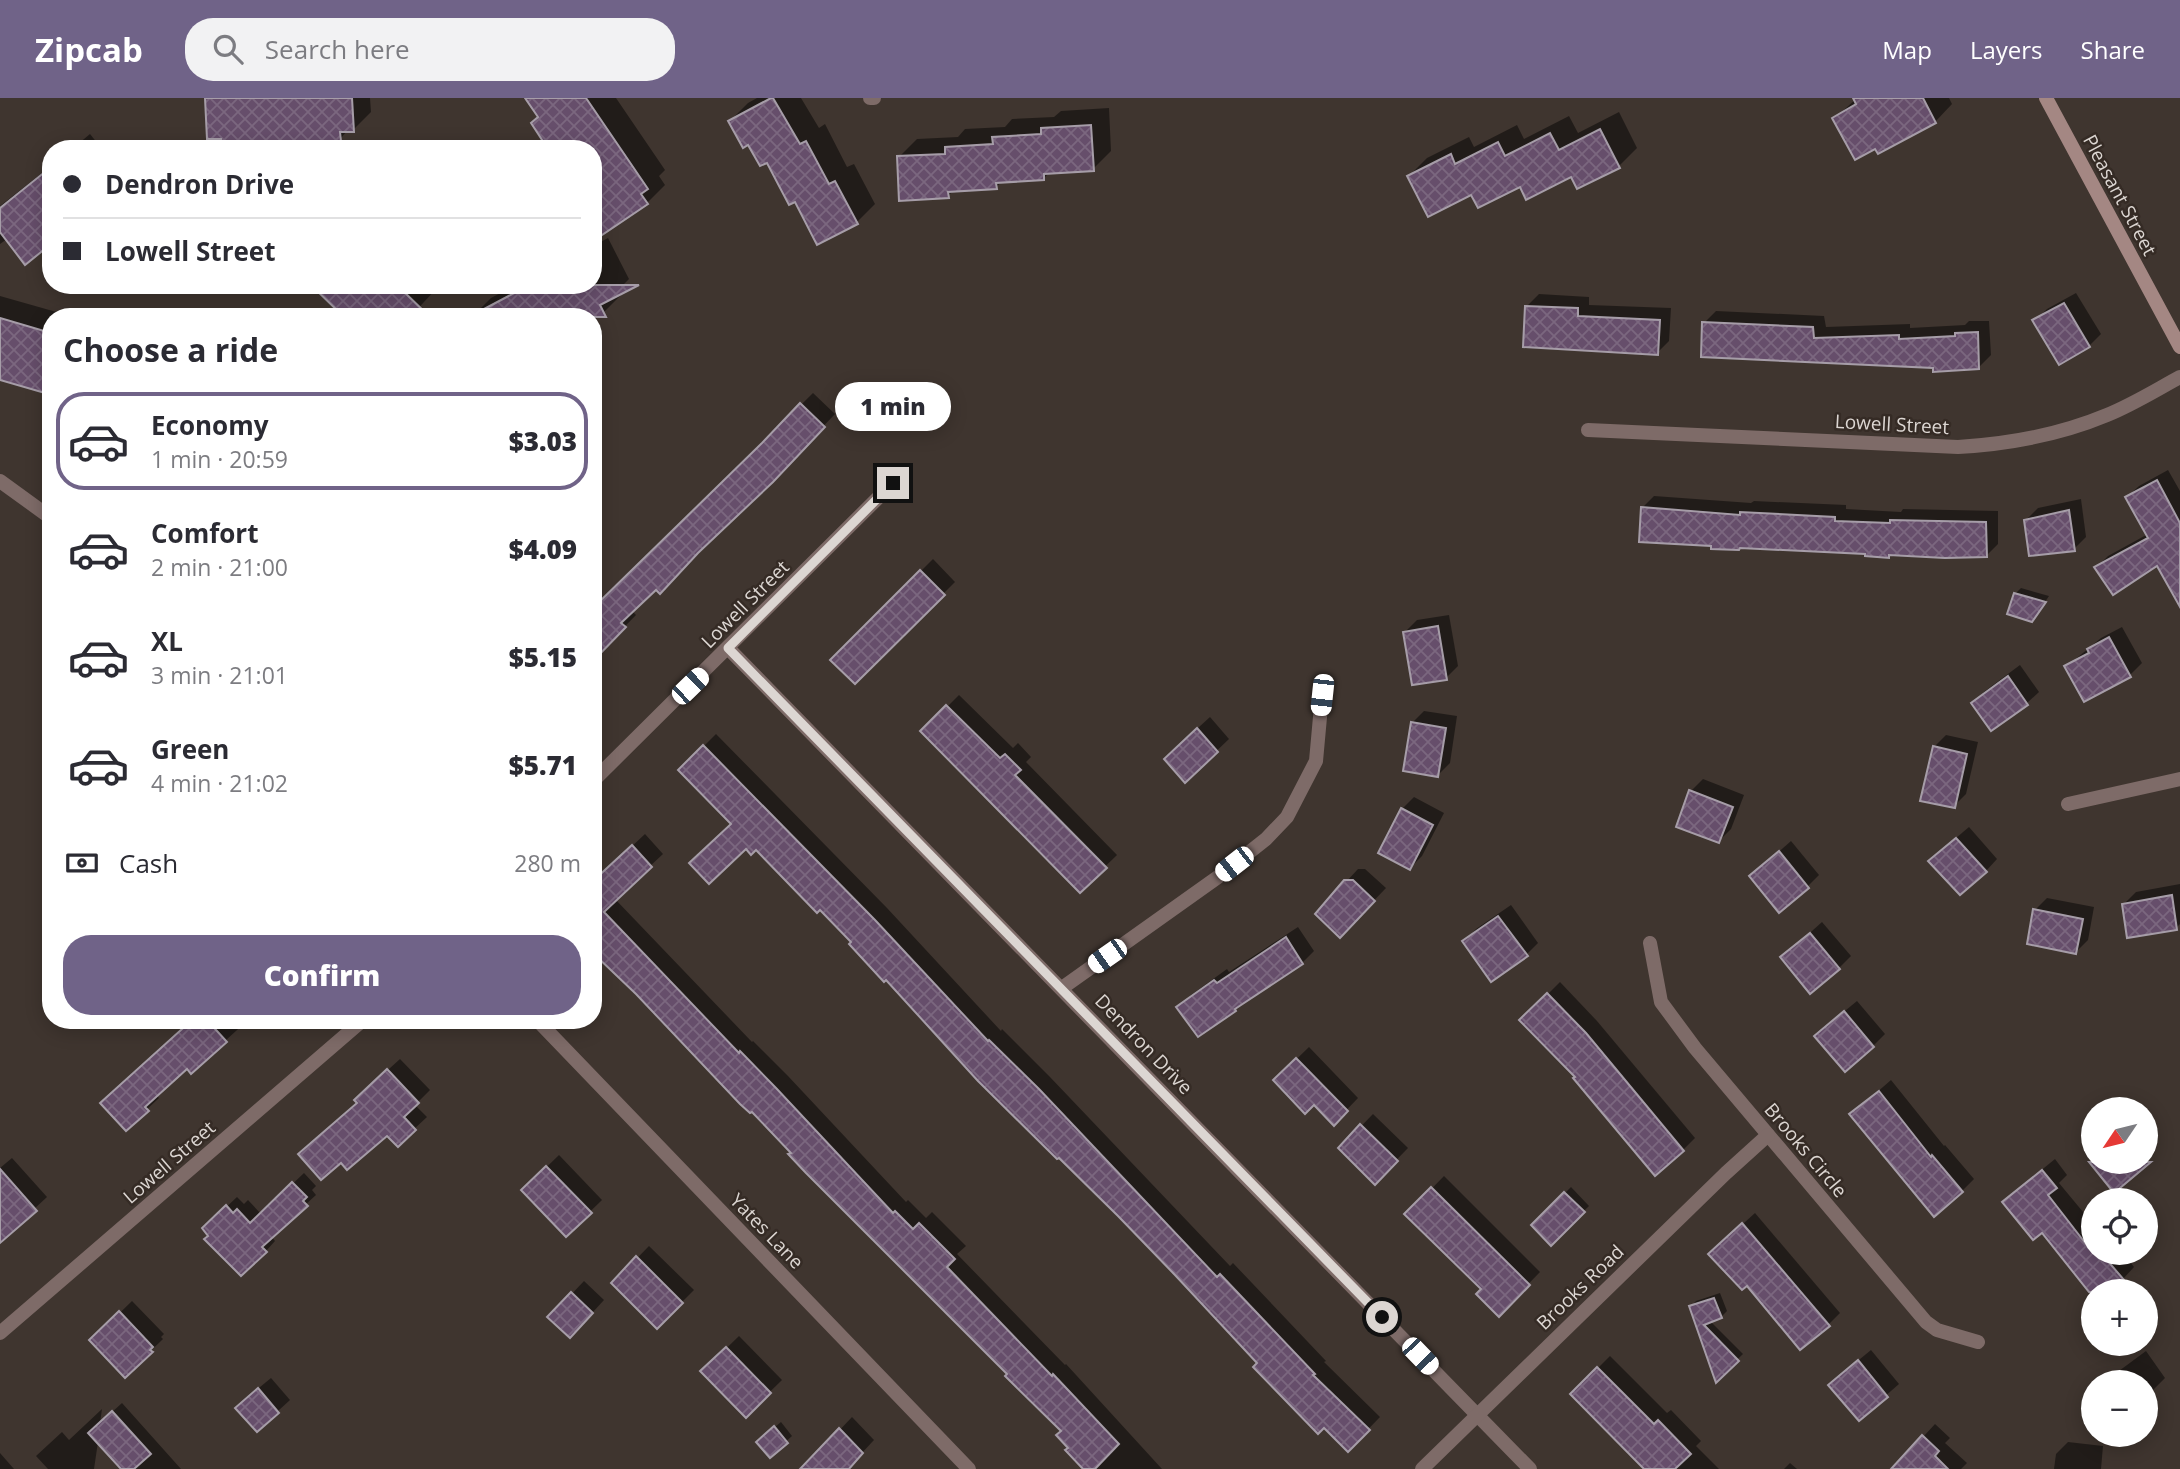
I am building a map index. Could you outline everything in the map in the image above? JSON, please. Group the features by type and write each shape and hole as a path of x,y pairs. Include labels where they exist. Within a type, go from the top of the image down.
{"street":[{"name":"Pleasant Street","path":"2046,98 2180,347"},
{"name":"Lowell Street","path":"1588,430 1958,447 2003,444 2061,433 2110,414 2180,377"},
{"path":"0,481 42,511"},
{"name":"Lowell Street","path":"602,772 893,483"},
{"name":"Dendron Drive","path":"728,648 1530,1469"},
{"path":"1062,988 1218,877 1266,839 1287,817 1315,761 1322,695"},
{"path":"2068,804 2180,779"},
{"name":"Brooks Circle","path":"1650,943 1661,1002 1695,1048 1926,1322 1937,1330 1978,1342"},
{"name":"Lowell Street","path":"0,1333 353,1029"},
{"name":"Yates Lane","path":"546,1029 969,1469"},
{"name":"Brooks Road","path":"1422,1469 1768,1135"}],"building":[{"path":"205,98 352,98 354,132 340,132 341,140 207,139"},
{"path":"525,98 586,98 648,189 641,194 648,204 602,235 602,140 542,140 531,123 538,117"},
{"path":"771,98 800,144 806,141 829,184 835,181 858,224 817,245 795,202 789,205 767,163 760,166 748,145 743,148 728,121"},
{"path":"1853,98 1923,98 1936,123 1878,154 1875,149 1855,160 1832,118 1856,104"},
{"path":"1091,125 1094,171 1044,174 1044,180 996,183 997,189 948,192 949,198 899,201 897,156 945,154 945,147 993,144 992,137 1041,134 1041,128"},
{"path":"1600,129 1620,168 1577,189 1571,177 1526,200 1520,187 1478,208 1471,195 1428,217 1407,176 1451,154 1455,164 1498,142 1505,156 1550,133 1559,150"},
{"path":"42,174 42,251 25,265 0,232 0,208"},
{"path":"602,285 639,285 600,305 602,308 486,308 512,294 602,294"},
{"path":"320,294 406,294 421,308 335,308"},
{"path":"2064,303 2090,347 2059,365 2032,320"},
{"path":"1525,306 1578,308 1578,316 1660,320 1658,355 1523,347"},
{"path":"0,318 42,330 42,392 0,380"},
{"path":"1702,322 1813,327 1814,338 1899,335 1899,339 1978,332 1979,369 1933,372 1933,368 1701,357"},
{"path":"800,403 825,427 660,594 656,590 621,623 626,627 602,652 602,599"},
{"path":"2157,480 2180,523 2180,607 2157,566 2113,595 2094,567 2148,538 2125,497"},
{"path":"1641,507 1740,515 1740,512 1835,517 1835,521 1986,522 1987,557 1889,555 1889,558 1865,554 1711,549 1711,546 1639,542"},
{"path":"2069,510 2075,551 2029,556 2024,520"},
{"path":"920,570 945,595 855,684 830,660"},
{"path":"2014,593 2046,602 2032,622 2007,614"},
{"path":"1438,626 1447,680 1412,685 1403,632"},
{"path":"2109,637 2131,677 2084,702 2064,666 2089,653 2087,649"},
{"path":"2008,676 2028,705 1991,731 1971,703"},
{"path":"946,705 1000,758 1005,754 1021,770 1015,775 1107,868 1080,893 920,731"},
{"path":"1411,722 1446,728 1438,777 1403,771"},
{"path":"1197,728 1218,752 1185,783 1164,759"},
{"path":"703,745 875,920 988,1041 1039,1089 1217,1277 1220,1274 1315,1374 1313,1375 1370,1430 1348,1452 1324,1428 1318,1434 1253,1367 1257,1363 1175,1275 978,1081 886,980 884,982 849,944 851,942 820,910 817,913 756,850 751,855 746,849 709,884 689,863 731,824 678,770"},
{"path":"1933,746 1967,754 1955,808 1920,801"},
{"path":"1689,790 1733,807 1719,843 1676,827"},
{"path":"1401,808 1433,825 1410,870 1378,853"},
{"path":"1956,838 1987,872 1960,895 1928,861"},
{"path":"632,845 652,867 604,912 776,1088 893,1213 895,1211 913,1229 919,1223 955,1259 947,1267 1119,1444 1095,1469 1083,1469 1065,1450 1068,1448 1056,1435 1061,1431 1005,1376 1007,1374 806,1173 752,1112 740,1104 602,962 602,873"},
{"path":"1779,851 1809,888 1779,913 1749,876"},
{"path":"1344,880 1353,880 1375,901 1340,938 1315,914"},
{"path":"2172,895 2177,930 2127,938 2122,904"},
{"path":"2033,909 2083,919 2076,954 2027,944"},
{"path":"1498,916 1528,956 1491,982 1462,941"},
{"path":"1810,933 1840,969 1810,994 1780,957"},
{"path":"1286,937 1303,964 1198,1037 1176,1007 1214,980 1217,983"},
{"path":"1547,993 1586,1033 1684,1151 1655,1176 1573,1078 1575,1077 1519,1020"},
{"path":"1844,1011 1874,1047 1845,1072 1814,1036"},
{"path":"182,1029 215,1029 227,1042 191,1074 187,1069 145,1107 149,1111 126,1131 100,1103"},
{"path":"1296,1058 1348,1111 1334,1126 1314,1105 1305,1114 1273,1080"},
{"path":"387,1069 419,1103 404,1117 416,1130 398,1147 387,1136 347,1170 341,1163 321,1180 298,1154 357,1103 354,1100"},
{"path":"1879,1091 1931,1157 1932,1155 1963,1192 1934,1217 1849,1114"},
{"path":"1360,1124 1398,1161 1375,1185 1338,1148"},
{"path":"546,1166 592,1213 566,1237 521,1190"},
{"path":"0,1169 37,1211 0,1243"},
{"path":"2042,1170 2057,1188 2048,1195 2081,1238 2081,1265 2111,1265 2123,1279 2081,1279 2081,1282 2042,1233 2033,1240 2002,1202"},
{"path":"2099,1174 2137,1174 2120,1188 2110,1188"},
{"path":"292,1182 307,1197 303,1201 308,1206 262,1247 267,1252 241,1276 204,1239 208,1236 202,1228 226,1205 233,1213 237,1209 250,1223"},
{"path":"1431,1187 1530,1285 1499,1317 1476,1294 1481,1289 1404,1214"},
{"path":"1564,1192 1585,1212 1551,1246 1531,1225"},
{"path":"1742,1223 1830,1326 1800,1350 1747,1286 1742,1290 1708,1254"},
{"path":"636,1256 683,1303 657,1329 611,1283"},
{"path":"571,1292 593,1313 570,1338 547,1317"},
{"path":"1714,1298 1722,1318 1704,1325 1739,1361 1716,1383 1689,1306"},
{"path":"119,1311 153,1347 150,1350 153,1352 125,1378 89,1340"},
{"path":"726,1347 771,1393 746,1418 700,1371"},
{"path":"1858,1360 1888,1397 1859,1421 1828,1385"},
{"path":"1597,1367 1654,1424 1658,1420 1691,1454 1675,1469 1644,1469 1570,1394"},
{"path":"258,1388 279,1413 257,1432 235,1408"},
{"path":"112,1411 151,1454 134,1469 121,1469 88,1433"},
{"path":"774,1426 788,1443 770,1458 756,1442"},
{"path":"839,1428 863,1453 849,1469 800,1469"},
{"path":"1922,1435 1939,1451 1935,1456 1948,1469 1891,1469"}],"route":[{"path":"893,483 728,648 1382,1317"}]}
